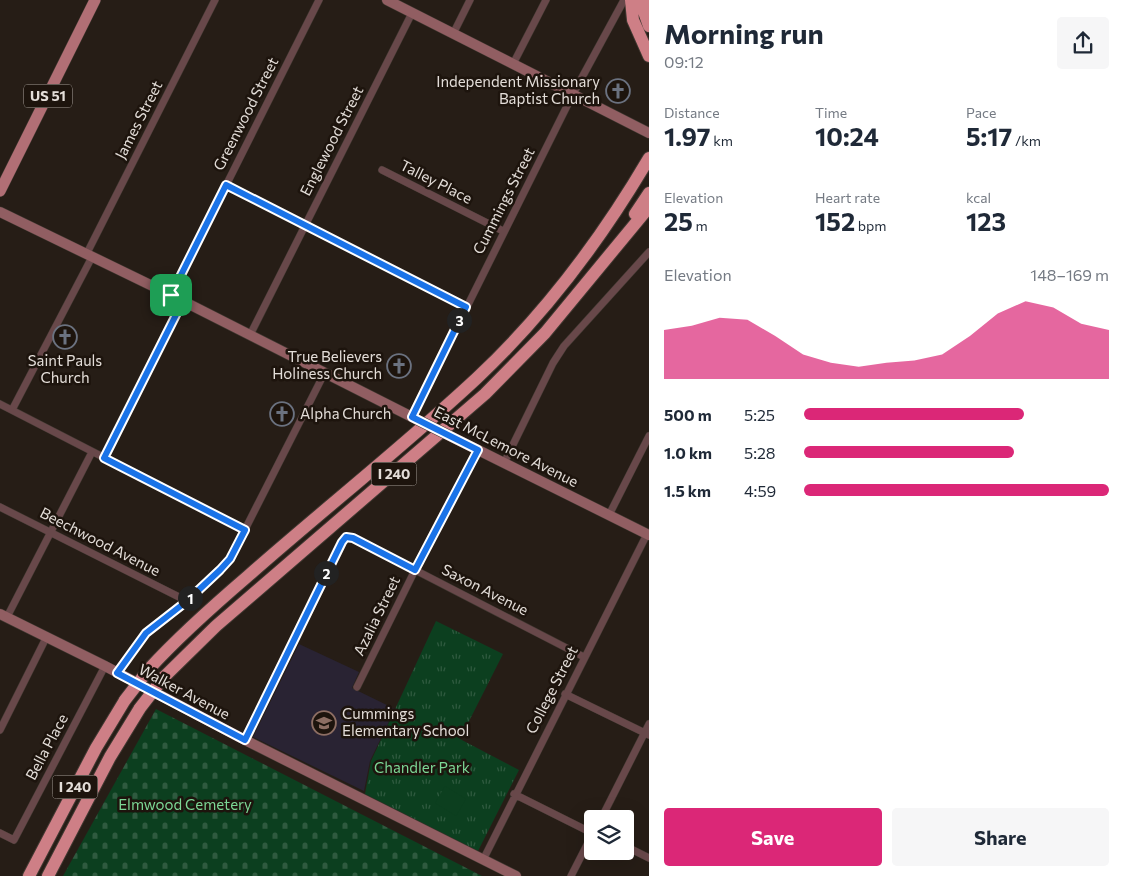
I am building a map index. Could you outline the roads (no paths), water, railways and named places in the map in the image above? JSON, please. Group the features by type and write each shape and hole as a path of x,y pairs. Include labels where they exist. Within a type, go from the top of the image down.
{"highway":[{"path":"630,0 633,20 649,56"},
{"path":"643,0 643,9 649,26"},
{"path":"646,163 649,147"},
{"name":"I 240","path":"29,876 96,748 125,700 149,669 199,617 410,438 497,358 550,300 582,260 646,163"},
{"name":"I 240","path":"48,876 110,757 140,708 164,678 216,626 471,407 545,333 608,255 649,193"},
{"path":"608,255 649,207"}],"main road":[{"name":"US 51","path":"0,191 95,0"}],"street":[{"name":"James Street","path":"12,410 215,0"},
{"name":"Greenwood Street","path":"171,295 319,0"},
{"path":"390,0 645,132"},
{"path":"453,34 470,0"},
{"path":"513,64 546,0"},
{"name":"Cummings Street","path":"414,418 504,231 573,94 624,0"},
{"name":"Englewood Street","path":"250,335 412,13"},
{"name":"Talley Place","path":"382,170 504,231"},
{"path":"226,185 466,307"},
{"name":"East McLemore Avenue","path":"0,212 171,295 648,535"},
{"path":"504,463 558,354 649,252"},
{"path":"104,458 183,301"},
{"path":"117,673 146,633 187,601 230,559 325,372"},
{"path":"0,404 245,530"},
{"path":"609,515 649,436"},
{"name":"Azalia Street","path":"357,687 415,570 478,450"},
{"path":"3,615 92,452"},
{"name":"Beechwood Avenue","path":"0,507 187,601"},
{"name":"College Street","path":"482,860 584,656 648,535"},
{"name":"Saxon Avenue","path":"245,740 346,537 353,538 584,656"},
{"name":"Walker Avenue","path":"3,615 245,740 516,876"},
{"path":"0,730 46,638"},
{"name":"Bella Place","path":"0,833 14,840 105,666"},
{"path":"565,694 647,734"},
{"path":"606,810 647,734 649,724"},
{"path":"514,794 584,830"},
{"path":"571,876 584,850"},
{"path":"634,850 649,858"}],"place":[{"name":"Independent Missionary Baptist Church","path":"618,91"},
{"name":"Saint Pauls Church","path":"65,337"},
{"name":"True Believers Holiness Church","path":"399,366"},
{"name":"Alpha Church","path":"282,414"},
{"name":"Cummings Elementary School","path":"324,723"}],"park label":[{"name":"Chandler Park","path":"422,768"},
{"name":"Elmwood Cemetery","path":"185,805"}]}
